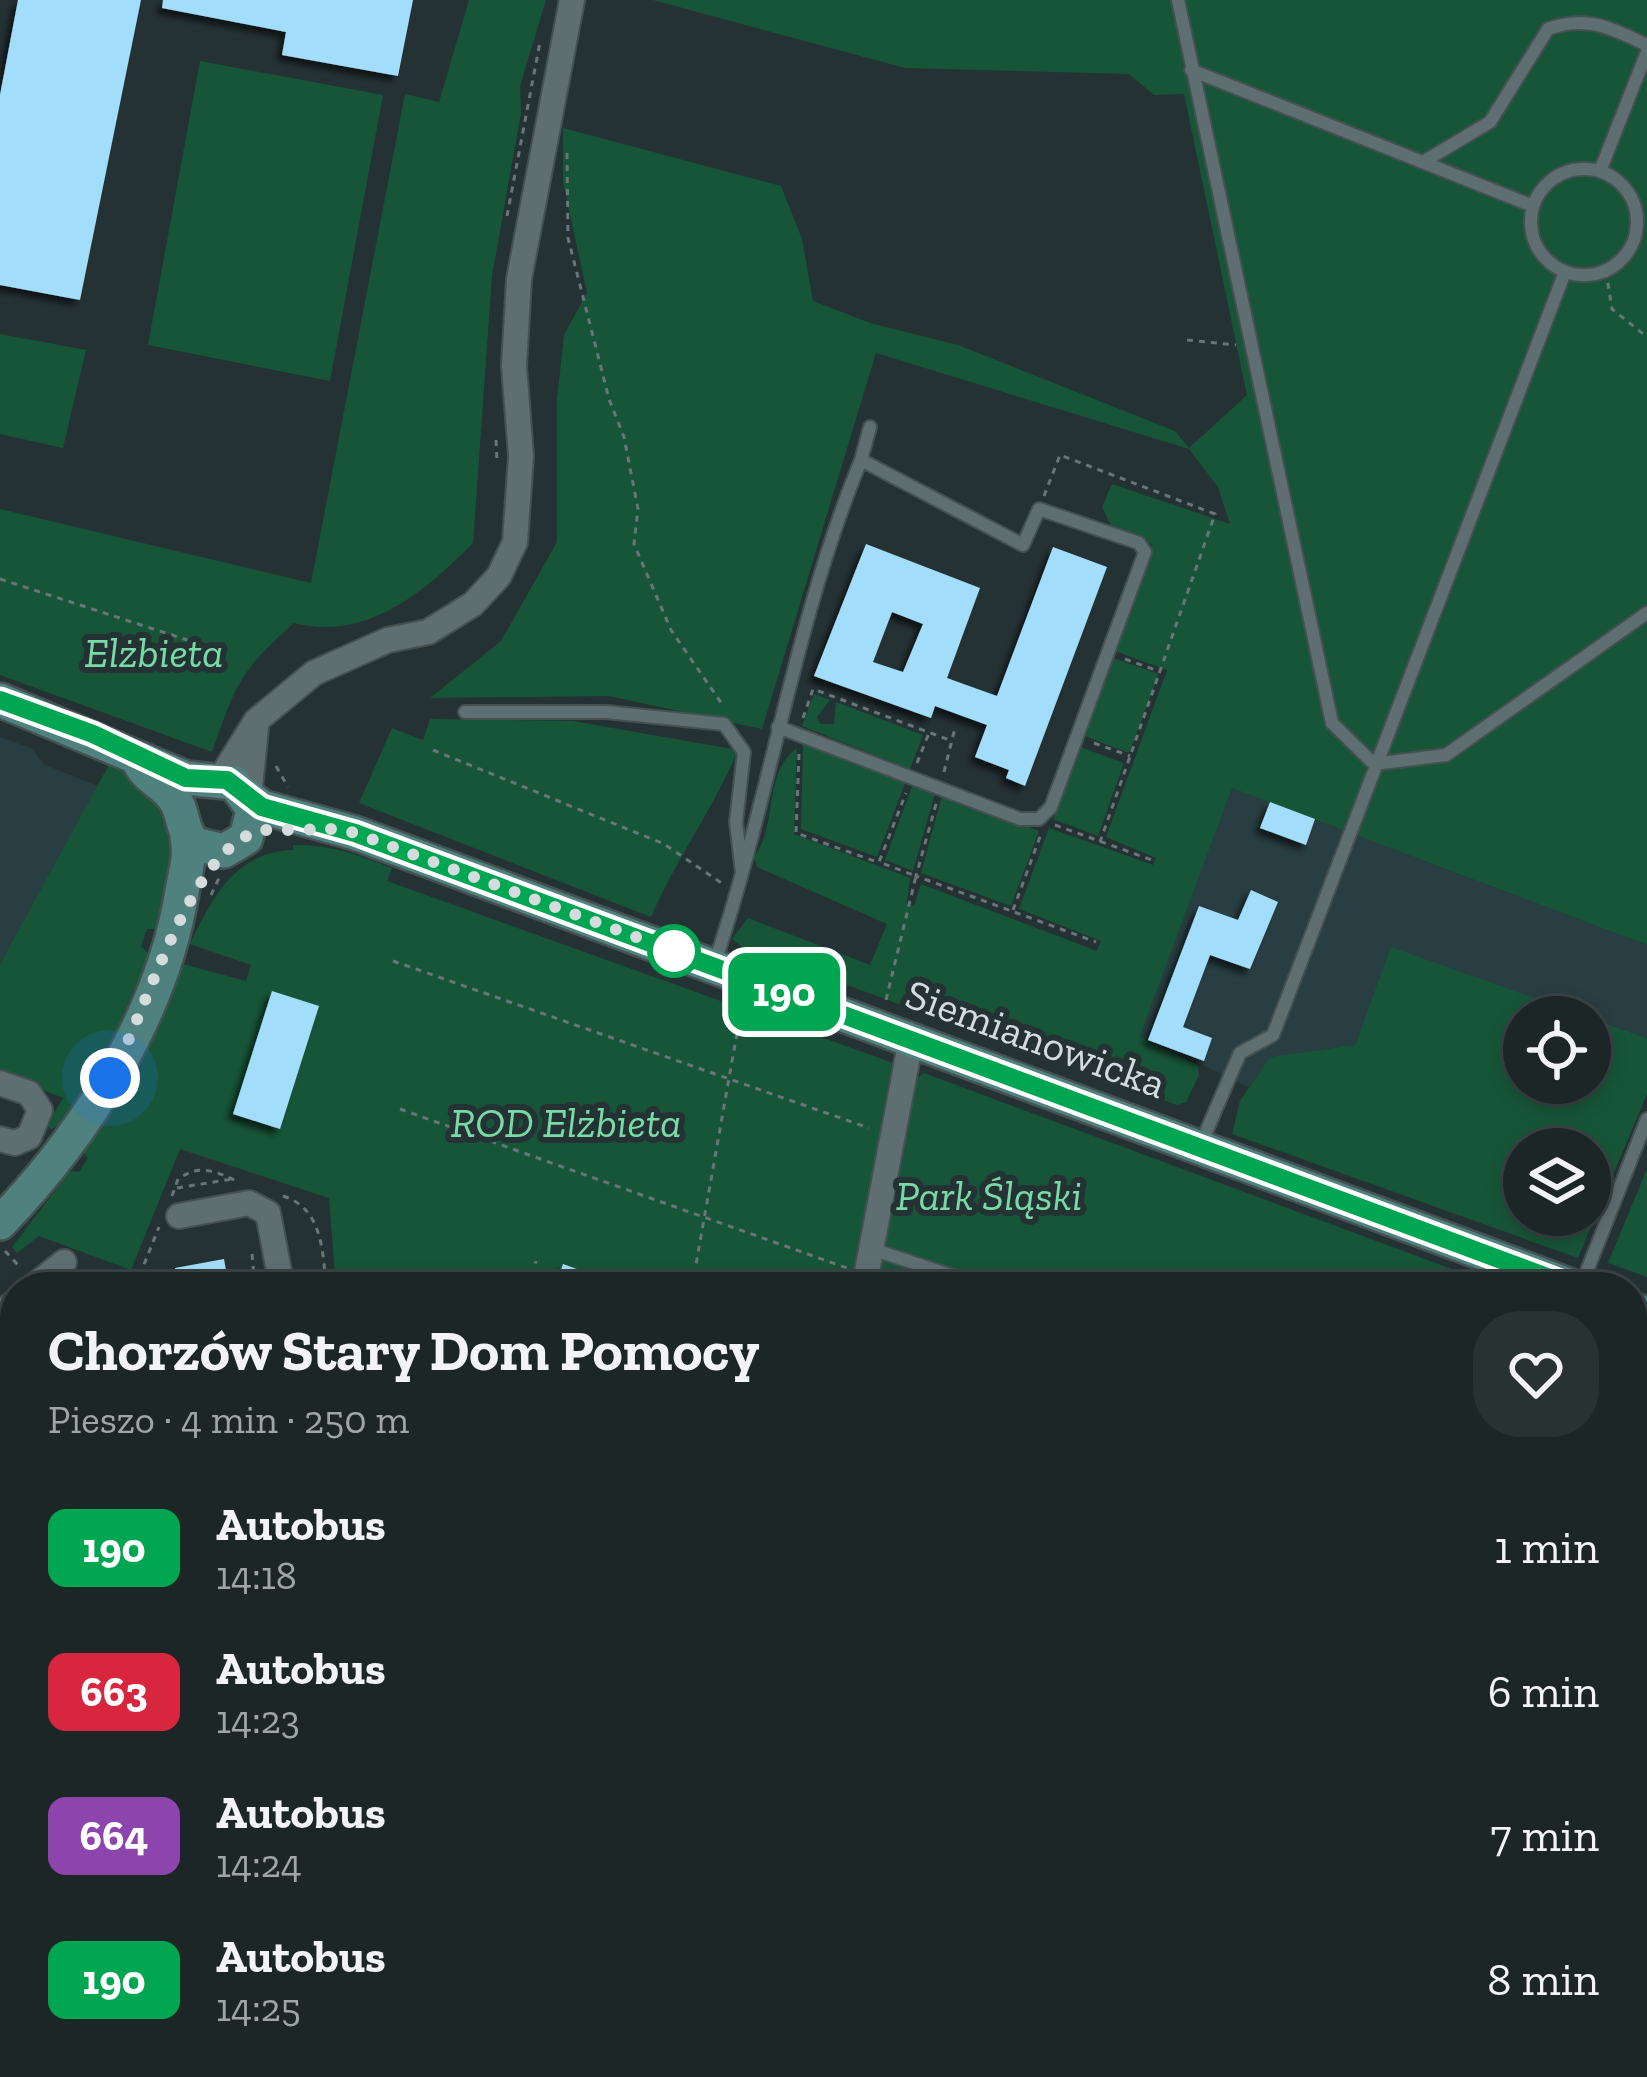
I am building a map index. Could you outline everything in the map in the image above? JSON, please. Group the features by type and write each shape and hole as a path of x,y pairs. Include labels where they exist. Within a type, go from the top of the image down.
{"street":[{"path":"2,1236 49,1140 129,1042 181,916 190,855 185,796 225,785 256,721 314,673 388,640 428,632 473,604 499,576 514,542 520,457 514,366 517,300 557,24 572,0"},
{"path":"557,24 582,0"},
{"name":"Siemianowicka","path":"0,700 93,734 138,759 225,785 262,807 330,826 714,966 1537,1272"},
{"name":"Siemianowicka","path":"138,759 141,769 173,797 184,826"},
{"path":"181,916 254,815 225,785"},
{"path":"184,826 204,850 228,854"},
{"name":"Siemianowicka","path":"228,854 330,826"},
{"path":"867,1272 911,1040"},
{"path":"0,1083 33,1096 49,1140"},
{"path":"0,1139 49,1140"},
{"path":"179,1216 249,1203 268,1213 279,1272"},
{"path":"43,1272 64,1262"}],"lane":[{"path":"1178,0 1332,723 1374,764"},
{"path":"1423,162 1490,122 1548,29 1582,22 1605,25 1647,48 1600,171"},
{"path":"1191,70 1533,206"},
{"path":"1600,171 1632,199 1641,243 1606,271 1565,272 1538,249 1530,224 1533,206 1559,174 1600,171"},
{"path":"1200,1147 1240,1052 1273,1035 1565,272"},
{"path":"714,966 744,879 778,727 870,427"},
{"path":"778,727 1020,819 1039,819 1051,807 1144,552 1139,543 1039,509 1023,545 861,460"},
{"path":"1374,764 1446,755 1647,613"},
{"path":"465,712 631,714 724,724 744,752 738,769 741,794 736,822 744,879"},
{"path":"1583,1272 1647,1119"},
{"path":"871,1248 942,1272"}],"path":[{"path":"505,230 557,24"},
{"path":"566,135 568,238 609,399 624,437 638,509 634,544 671,630 713,686 730,732"},
{"path":"1606,271 1612,309 1647,337"},
{"path":"1187,340 1215,346 1250,342"},
{"path":"496,429 497,464"},
{"path":"0,579 218,650"},
{"path":"1109,653 1162,672"},
{"path":"800,725 814,689 952,741"},
{"path":"942,782 955,728"},
{"path":"914,770 928,734"},
{"path":"1078,738 1132,757"},
{"path":"800,746 796,833 1096,942"},
{"path":"433,750 664,844 726,885"},
{"path":"261,758 288,780"},
{"path":"879,862 911,780"},
{"path":"883,1012 940,791"},
{"path":"1039,819 1152,860"},
{"path":"1013,911 1042,832 1039,819"},
{"path":"211,895 228,854"},
{"path":"393,961 893,1137"},
{"path":"695,1272 744,997"},
{"path":"400,1109 841,1272"},
{"path":"141,1272 182,1175 204,1168 253,1186"},
{"path":"176,1189 232,1179"},
{"path":"274,1193 304,1205 314,1222 323,1272"},
{"path":"2,1236 25,1272"},
{"path":"533,1272 536,1261"}],"shaded area":[{"path":"0,737 31,748 45,765 98,786 0,964"},
{"path":"1232,788 1647,945 1647,1038 1611,1025 1611,996 1528,996 1392,948 1355,1045 1271,1057 1249,1087 1140,1036"}],"green space":[{"name":"Elżbieta","path":"469,0 546,0 520,86 521,113 492,276 473,543 415,594 370,619 320,627 294,623 241,680 212,752 0,675 0,509 311,583 405,94 439,102"},
{"path":"653,0 1647,0 1647,945 1232,788 1140,1036 1198,1065 1199,1075 1186,1102 1177,1105 742,947 732,939 748,918 870,965 887,924 757,867 754,857 762,844 779,771 797,748 794,834 910,878 907,903 914,906 921,884 1097,951 1101,941 1019,909 1049,828 1153,865 1156,858 1106,837 1167,670 1115,651 1152,544 1113,529 1102,507 1112,484 1230,524 1218,487 1189,449 876,353 762,729 609,696 430,698 501,641 557,542 557,400 564,335 587,293 563,182 563,128 781,186 802,239 813,301 870,323 958,345 1175,431 1189,448 1247,395 1184,94 1154,95 1129,74 905,68"},
{"path":"200,61 383,95 330,381 148,345"},
{"path":"0,334 86,350 63,448 0,434"},
{"path":"1113,658 1159,674 1129,753 1085,736"},
{"path":"814,694 830,700 817,717 820,724 834,724 836,702 923,735 910,769 802,726"},
{"path":"430,719 573,721 738,750 651,917 359,803 392,728 423,740"},
{"path":"813,742 907,778 877,857 801,829 803,745"},
{"path":"1080,747 1124,763 1098,836 1053,819"},
{"path":"110,763 135,781 164,816 171,855 168,877 158,929 147,929 141,946 149,954 120,1022 79,1100 52,1129 46,1126 63,1098 0,1073 0,964"},
{"path":"914,781 936,790 913,871 885,860"},
{"path":"943,792 1039,831 1011,906 921,873"},
{"name":"ROD Elżbieta","path":"293,845 331,848 368,859 392,868 387,881 893,1063 885,1134 856,1272 335,1272 329,1198 180,1149 131,1270 39,1236 17,1253 12,1247 70,1171 79,1172 88,1158 84,1153 139,1064 183,964 246,981 251,965 190,944 217,894 256,859 293,850"},
{"path":"1391,947 1529,996 1503,996 1503,1104 1611,1104 1611,1025 1647,1038 1647,1094 1611,1180 1611,1128 1503,1128 1503,1231 1232,1134 1240,1101 1270,1057 1355,1045"},
{"name":"Park Śląski","path":"924,1073 1460,1272 880,1272 914,1080"},
{"path":"1647,1169 1647,1272 1608,1263"},
{"path":"1517,1236 1587,1236 1578,1258"}],"building":[{"path":"18,0 141,0 80,300 0,285 0,95"},
{"path":"163,0 413,0 398,76 282,55 286,32 162,8"},
{"path":"866,544 980,588 947,678 997,696 1053,547 1107,567 1025,786 1006,778 1009,770 975,757 987,725 935,706 931,718 814,676","holes":["892,612 923,624 903,672 873,662"]},
{"path":"1270,802 1315,819 1306,845 1260,828"},
{"path":"1251,890 1278,902 1250,969 1210,955 1183,1027 1212,1038 1204,1061 1148,1040 1199,906 1238,920"},
{"path":"272,991 319,1006 280,1129 233,1114"},
{"path":"224,1259 226,1272 176,1272 175,1268"},
{"path":"563,1264 585,1272 560,1272"}],"bus line":[{"name":"190","path":"0,700 93,734 186,778 227,780 262,807 308,816 355,833 1534,1272"}],"route":[{"path":"110,1078 141,1018 181,916 214,860 249,833 330,826 674,951"}]}
